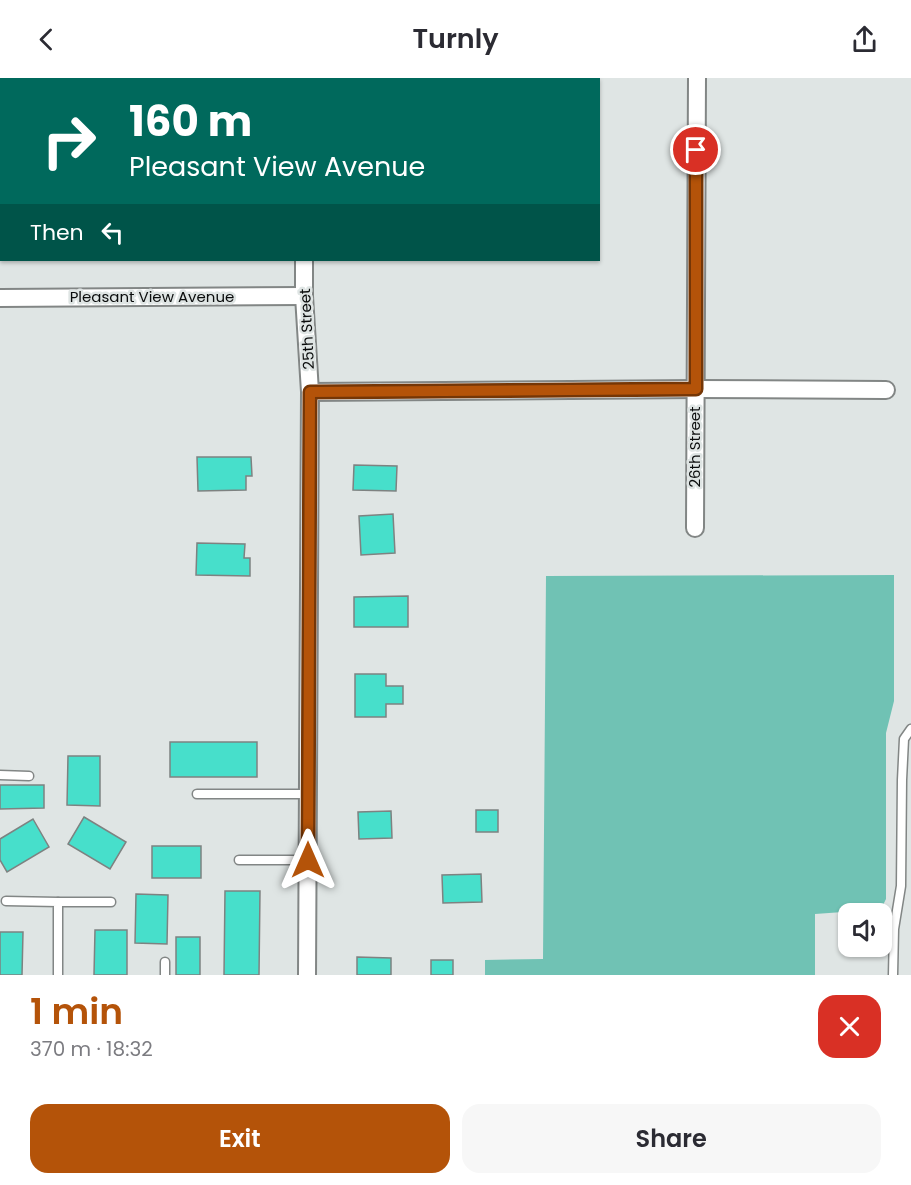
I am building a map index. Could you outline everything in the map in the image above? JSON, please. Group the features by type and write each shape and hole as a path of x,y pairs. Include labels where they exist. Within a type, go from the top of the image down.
{"street":[{"name":"26th Street","path":"695,528 697,78"},
{"name":"25th Street","path":"304,261 310,392 307,975"},
{"name":"Pleasant View Avenue","path":"0,298 304,296"},
{"path":"310,392 886,390"}],"lane":[{"path":"893,975 894,929 901,886 904,739 911,729"},
{"path":"0,775 29,776"},
{"path":"197,794 308,794"},
{"path":"239,860 308,860"},
{"path":"6,901 111,902"},
{"path":"58,902 58,975"},
{"path":"165,962 165,975"}],"green space":[{"path":"894,575 894,701 886,733 886,899 884,903 838,903 838,912 815,914 815,975 485,975 485,960 543,959 546,576"}],"building":[{"path":"197,457 251,457 252,476 246,476 246,490 198,491"},
{"path":"354,465 397,466 396,491 353,490"},
{"path":"393,514 395,553 361,555 359,516"},
{"path":"197,543 245,544 244,558 250,558 250,576 196,575"},
{"path":"408,596 408,627 354,627 354,597"},
{"path":"355,674 386,674 386,686 403,686 403,704 386,704 386,717 355,717"},
{"path":"170,742 257,742 257,777 170,777"},
{"path":"68,756 100,756 100,806 67,805"},
{"path":"0,785 44,785 44,808 0,809"},
{"path":"476,810 498,810 498,832 476,832"},
{"path":"391,811 392,838 359,839 358,812"},
{"path":"84,817 126,842 110,869 68,844"},
{"path":"33,819 49,847 7,872 0,860 0,839"},
{"path":"152,846 201,846 201,878 152,878"},
{"path":"481,874 482,902 443,903 442,875"},
{"path":"225,891 260,891 259,975 224,975"},
{"path":"136,894 168,895 167,944 135,943"},
{"path":"95,930 127,930 127,975 94,975"},
{"path":"0,932 23,932 22,975 0,975"},
{"path":"176,937 200,937 200,975 176,975"},
{"path":"357,957 391,958 391,975 357,975"},
{"path":"431,960 453,960 453,975 431,975"}],"route":[{"path":"308,860 310,392 696,389 696,150"}]}
